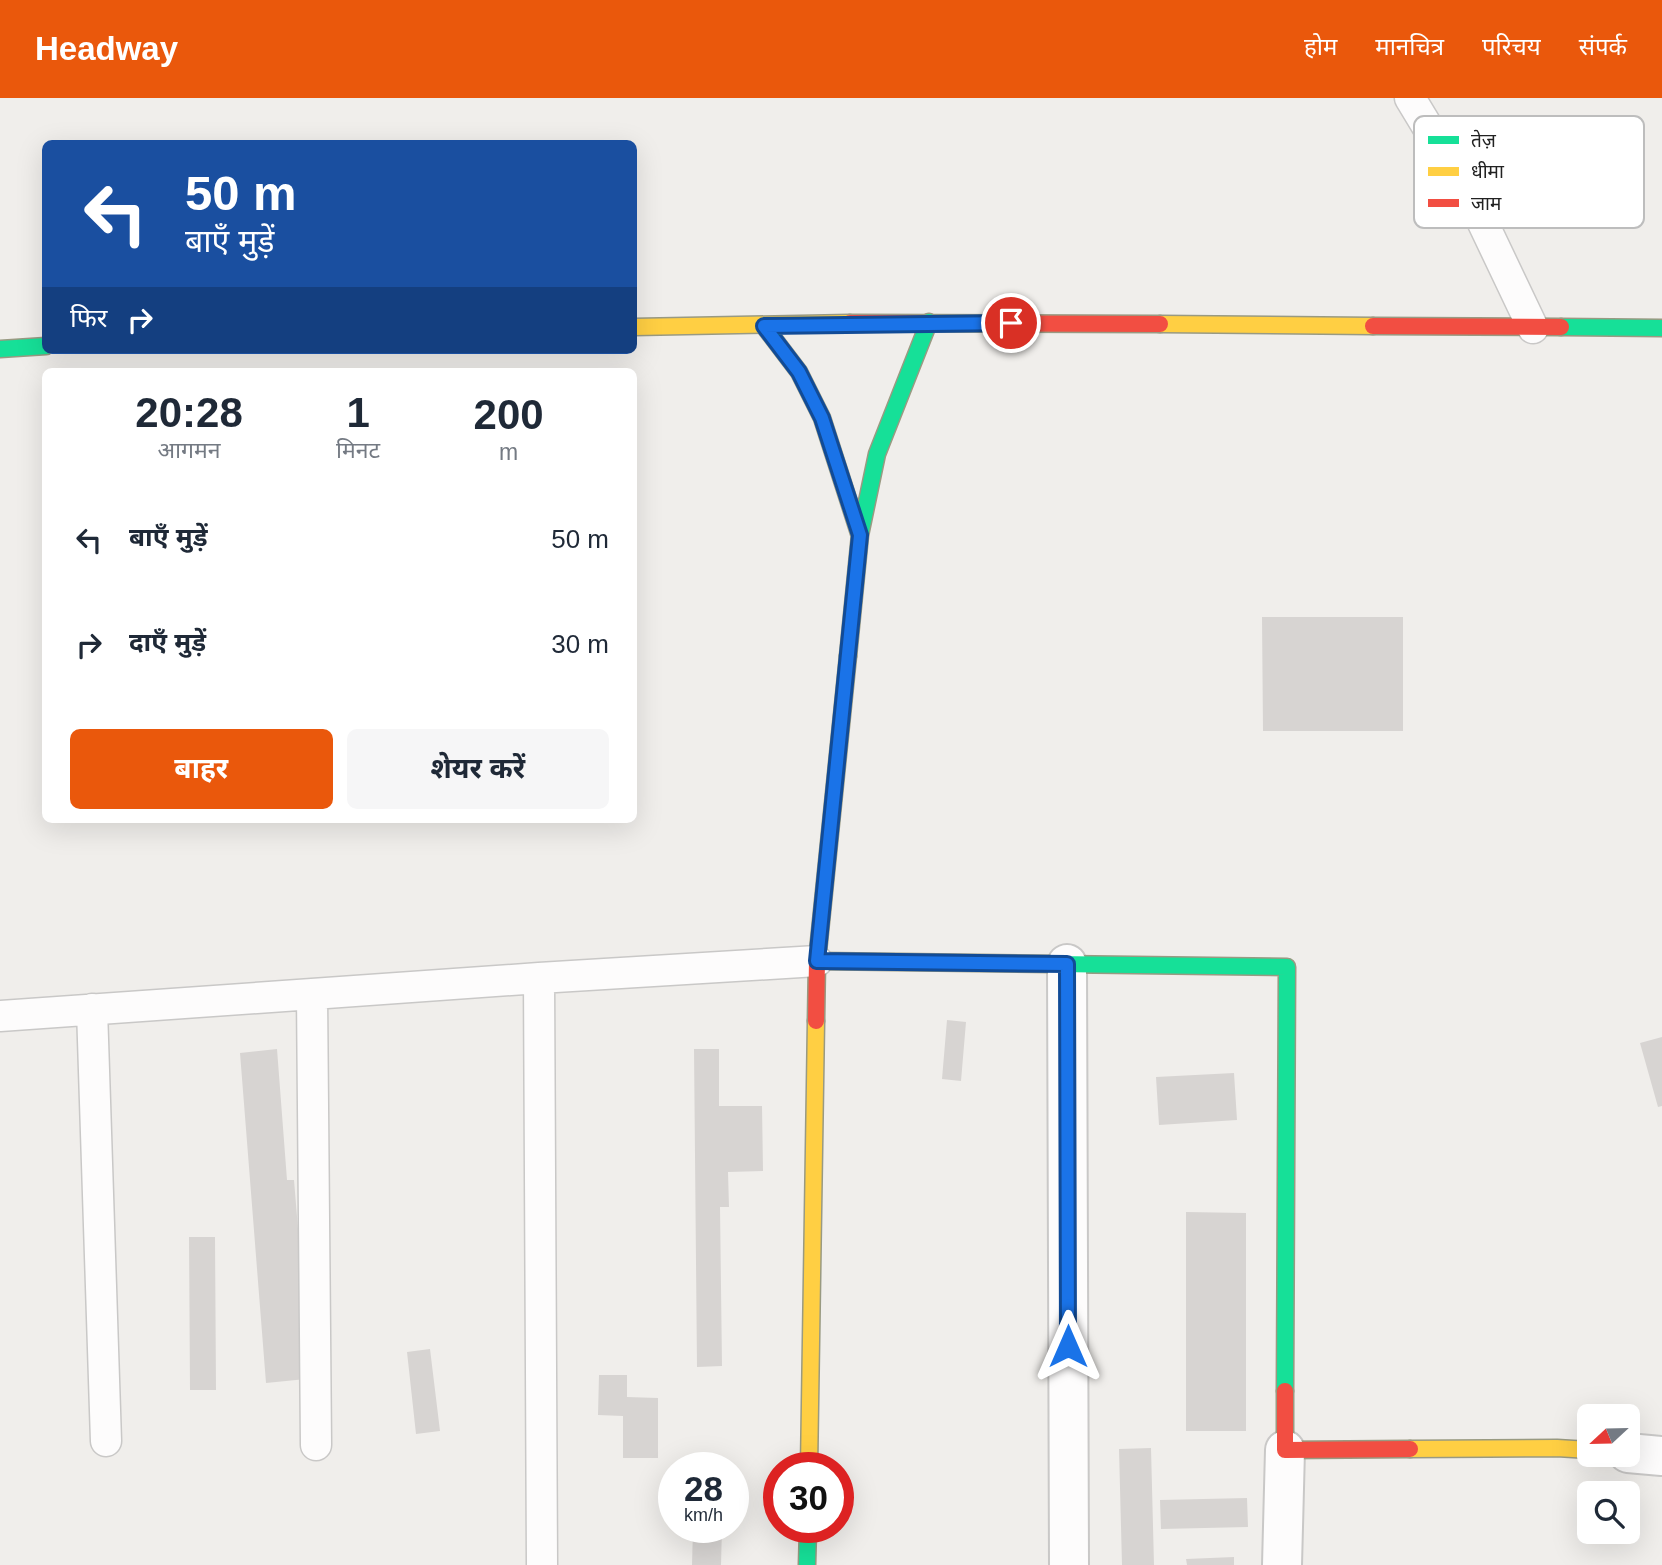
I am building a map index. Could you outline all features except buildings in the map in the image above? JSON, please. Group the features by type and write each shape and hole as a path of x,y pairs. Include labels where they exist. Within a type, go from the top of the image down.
{"main road":[{"path":"809,1452 817,961 860,535 877,454 929,322"},
{"path":"637,327 929,322 1662,328"},
{"path":"764,326 799,372 822,418 860,535"},
{"path":"0,349 42,346"},
{"path":"817,961 1287,967 1285,1450 1577,1449"},
{"path":"807,1565 808,1543"}],"street":[{"path":"1067,964 1069,1565"},
{"path":"1282,1565 1285,1450"},
{"path":"1640,1455 1662,1456"}],"lane":[{"path":"1410,98 1421,116"},
{"path":"1485,228 1533,328"},
{"path":"0,1016 817,961"},
{"path":"539,978 542,1565"},
{"path":"312,994 316,1445"},
{"path":"92,1009 106,1441"}],"traffic: fast":[{"path":"848,656 860,535 877,454 929,322"},
{"path":"764,326 799,372 822,418 859,533"},
{"path":"1561,327 1662,328"},
{"path":"0,349 42,346"},
{"path":"817,961 1287,967 1285,1391"},
{"path":"807,1565 808,1543"}],"traffic: slow":[{"path":"637,327 850,323"},
{"path":"1160,324 1373,326"},
{"path":"809,1452 816,1021"},
{"path":"1410,1449 1577,1449"}],"traffic: jam":[{"path":"850,323 1160,324"},
{"path":"1373,326 1561,327"},
{"path":"816,1021 817,961 848,656"},
{"path":"1285,1391 1285,1450 1410,1449"}],"route":[{"path":"1011,323 764,326 799,372 822,418 860,535 817,961 1067,964 1068,1346"}]}
